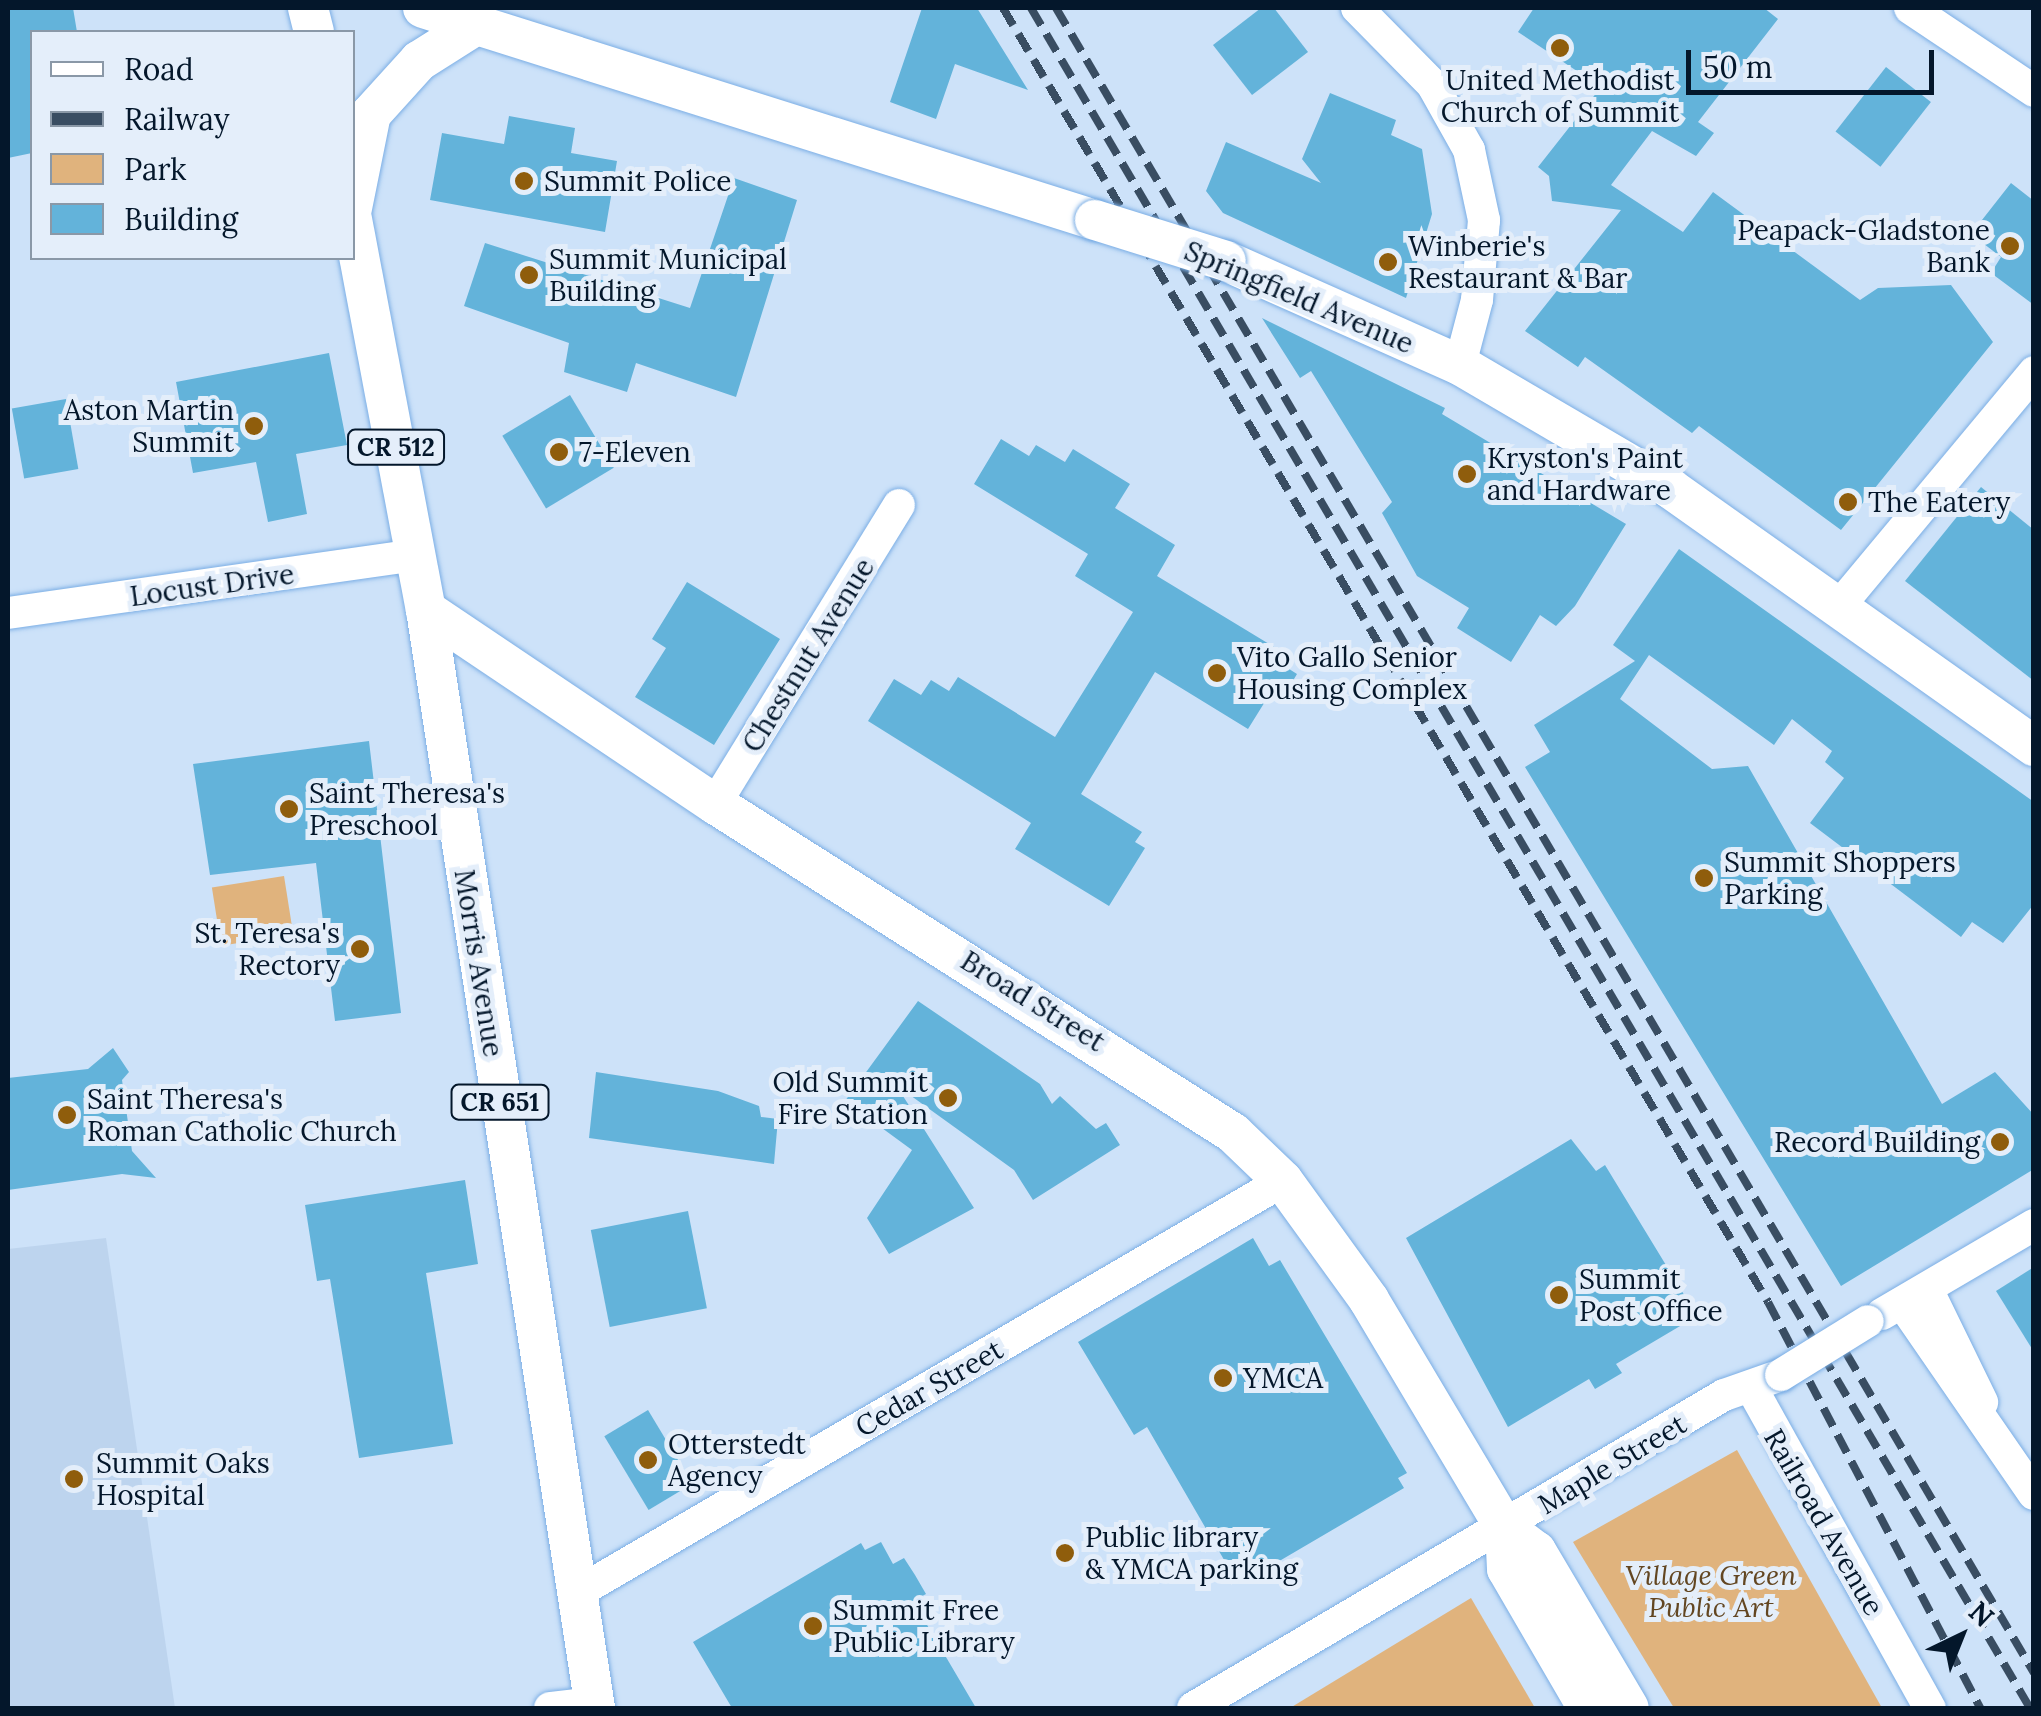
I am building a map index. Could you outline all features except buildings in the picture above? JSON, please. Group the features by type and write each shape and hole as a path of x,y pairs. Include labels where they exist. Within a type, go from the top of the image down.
{"main road":[{"name":"Springfield Avenue","path":"423,8 1226,261 1460,365 1671,489 1841,604 2034,746"},
{"path":"355,193 371,114 419,61 480,23"},
{"name":"Morris Avenue","path":"355,235 426,610 594,1706"},
{"name":"Broad Street","path":"426,610 715,804 1185,1096 1283,1181 1370,1300 1506,1528 1536,1551 1629,1708"},
{"name":"Broad Street","path":"1506,1528 1507,1569 1588,1708"}],"street":[{"path":"1356,8 1432,84 1469,150 1484,220 1483,256 1460,365"},
{"path":"1923,11 2034,90"},
{"path":"1841,604 2034,372"},
{"name":"Chestnut Avenue","path":"715,804 898,504"},
{"name":"Locust Drive","path":"8,613 417,555"},
{"name":"Cedar Street","path":"575,1594 1283,1181"},
{"name":"Maple Street","path":"1194,1708 1750,1386 1781,1374 2034,1225"},
{"path":"1914,1296 1956,1337 1990,1426 2034,1494"},
{"name":"Railroad Avenue","path":"1750,1386 1930,1708"},
{"path":"550,1708 594,1706"}],"shaded area":[{"name":"Summit Oaks Hospital","path":"106,1238 175,1708 8,1708 8,1249"}],"green space":[{"path":"284,876 293,934 221,946 212,887"},
{"name":"Village Green Public Art","path":"1737,1450 1882,1708 1674,1708 1573,1542"},
{"path":"1471,1598 1535,1708 1290,1708"}],"railway":[{"path":"1003,8 1768,1302 1980,1708"},
{"path":"1031,8 2030,1708"},
{"path":"1056,8 2034,1673"}],"place":[{"name":"United Methodist Church of Summit","path":"1560,48"},
{"name":"Summit Police","path":"524,181"},
{"name":"Peapack-Gladstone Bank","path":"2010,246"},
{"name":"Winberie's Restaurant & Bar","path":"1388,262"},
{"name":"Summit Municipal Building","path":"529,275"},
{"name":"Aston Martin Summit","path":"254,426"},
{"name":"7-Eleven","path":"559,452"},
{"name":"Kryston's Paint and Hardware","path":"1467,474"},
{"name":"The Eatery","path":"1848,502"},
{"name":"Vito Gallo Senior Housing Complex","path":"1217,673"},
{"name":"Saint Theresa's Preschool","path":"289,809"},
{"name":"Summit Shoppers Parking","path":"1704,878"},
{"name":"St. Teresa's Rectory","path":"360,949"},
{"name":"Old Summit Fire Station","path":"948,1098"},
{"name":"Saint Theresa's Roman Catholic Church","path":"67,1115"},
{"name":"Record Building","path":"2000,1142"},
{"name":"Summit Post Office","path":"1559,1295"},
{"name":"YMCA","path":"1223,1378"},
{"name":"Otterstedt Agency","path":"648,1460"},
{"name":"Summit Oaks Hospital","path":"74,1479"},
{"name":"Public library & YMCA parking","path":"1065,1553"},
{"name":"Summit Free Public Library","path":"813,1626"}]}
